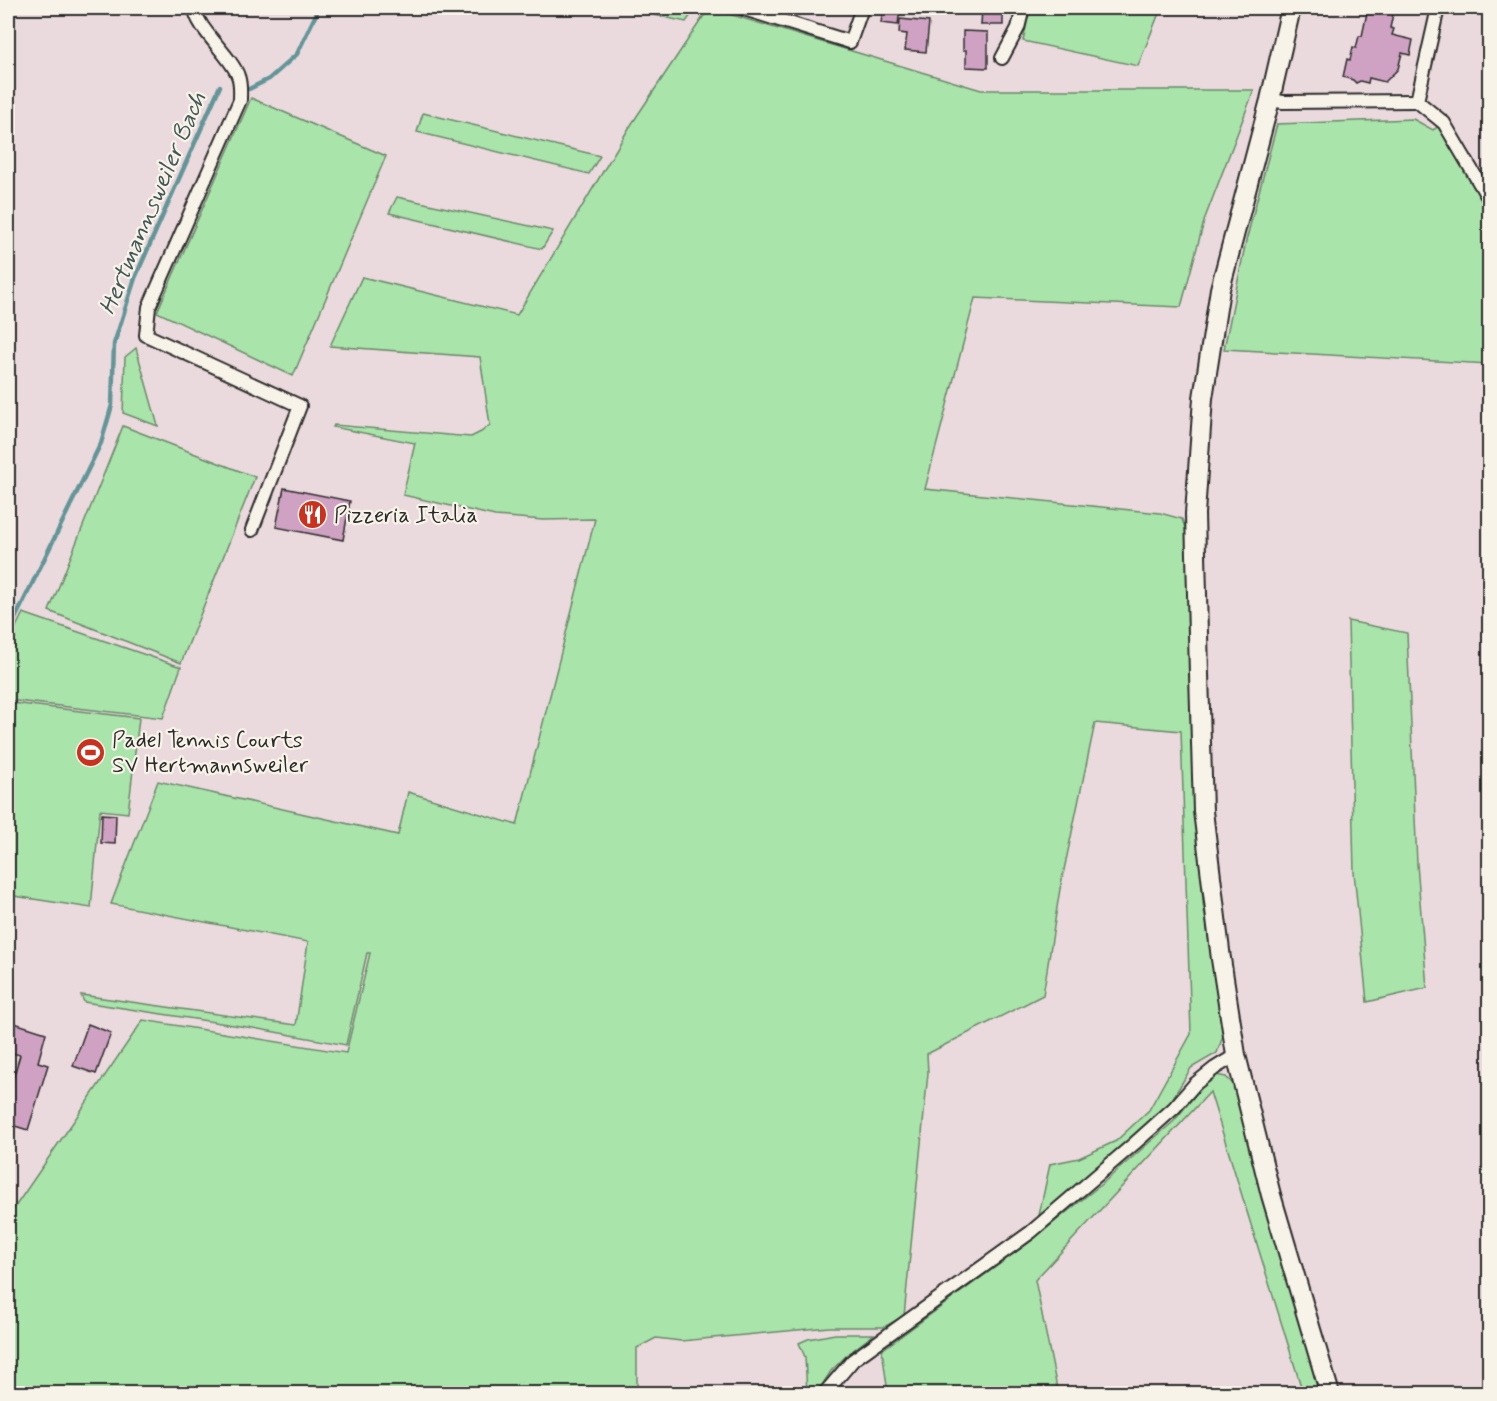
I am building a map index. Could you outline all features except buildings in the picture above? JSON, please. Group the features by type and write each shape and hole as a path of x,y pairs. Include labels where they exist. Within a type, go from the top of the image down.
{"street":[{"path":"195,8 201,21 238,76 240,100 149,307 146,335 300,406 252,530"},
{"path":"741,8 850,42 862,8"},
{"path":"1002,58 1018,28 1023,8"},
{"path":"1291,8 1270,100 1220,289 1203,398 1195,514 1203,811 1221,959 1236,1055 1271,1195 1330,1394"},
{"path":"1417,101 1438,8"},
{"path":"1270,100 1283,102 1417,101 1444,123 1490,201"},
{"path":"824,1394 853,1360 1030,1232 1135,1143 1174,1108 1195,1084 1236,1055"}],"green space":[{"path":"622,8 688,8 695,9 686,22"},
{"path":"709,8 981,90 1254,90 1205,218 1181,307 975,298 925,489 1160,513 1182,519 1190,542 1192,727 1203,903 1223,1036 1217,1053 1191,1068 1165,1111 1038,1220 1050,1164 1079,1158 1116,1141 1149,1110 1191,1034 1181,731 1095,723 1060,889 1043,995 927,1054 928,1073 904,1316 884,1327 829,1327 681,1341 656,1338 637,1348 637,1393 8,1394 8,1217 143,1020 346,1053 370,953 367,953 346,1045 84,1002 81,995 296,1025 308,942 111,904 158,781 398,835 408,792 517,825 595,519 543,520 495,516 403,495 415,443 333,427 334,425 471,437 490,425 480,357 330,346 362,277 517,315 629,128"},
{"path":"1030,8 1161,8 1138,66 1023,41"},
{"path":"251,98 386,156 293,376 157,312"},
{"path":"423,113 600,156 589,174 417,132"},
{"path":"1413,119 1433,130 1444,123 1489,201 1489,364 1224,349 1246,241 1277,124"},
{"path":"397,197 553,231 542,249 389,213"},
{"path":"136,348 158,426 123,413 125,357"},
{"path":"123,426 255,477 181,663 49,611"},
{"path":"23,613 181,667 163,718 8,700 8,643"},
{"path":"1348,621 1407,633 1417,864 1427,988 1367,1002 1354,872"},
{"path":"12,703 139,718 128,813 100,810 91,908 8,895 8,715"},
{"path":"1216,1075 1226,1077 1234,1085 1322,1393 1303,1393 1210,1092 1035,1280 1058,1393 888,1393 882,1350 1031,1241 1104,1182 1174,1121 1206,1082"},
{"path":"835,1334 874,1334 831,1371 817,1393 807,1393 805,1357 799,1343"}],"waterway":[{"name":"Hertmannsweiler Bach","path":"249,89 269,79 297,54 319,8"},
{"name":"Hertmannsweiler Bach","path":"8,633 101,443 112,405 114,344 135,278 220,86"}],"place":[{"name":"Pizzeria Italia","path":"313,514"},
{"name":"Padel Tennis Courts SV Hertmannsweiler","path":"91,752"}]}
